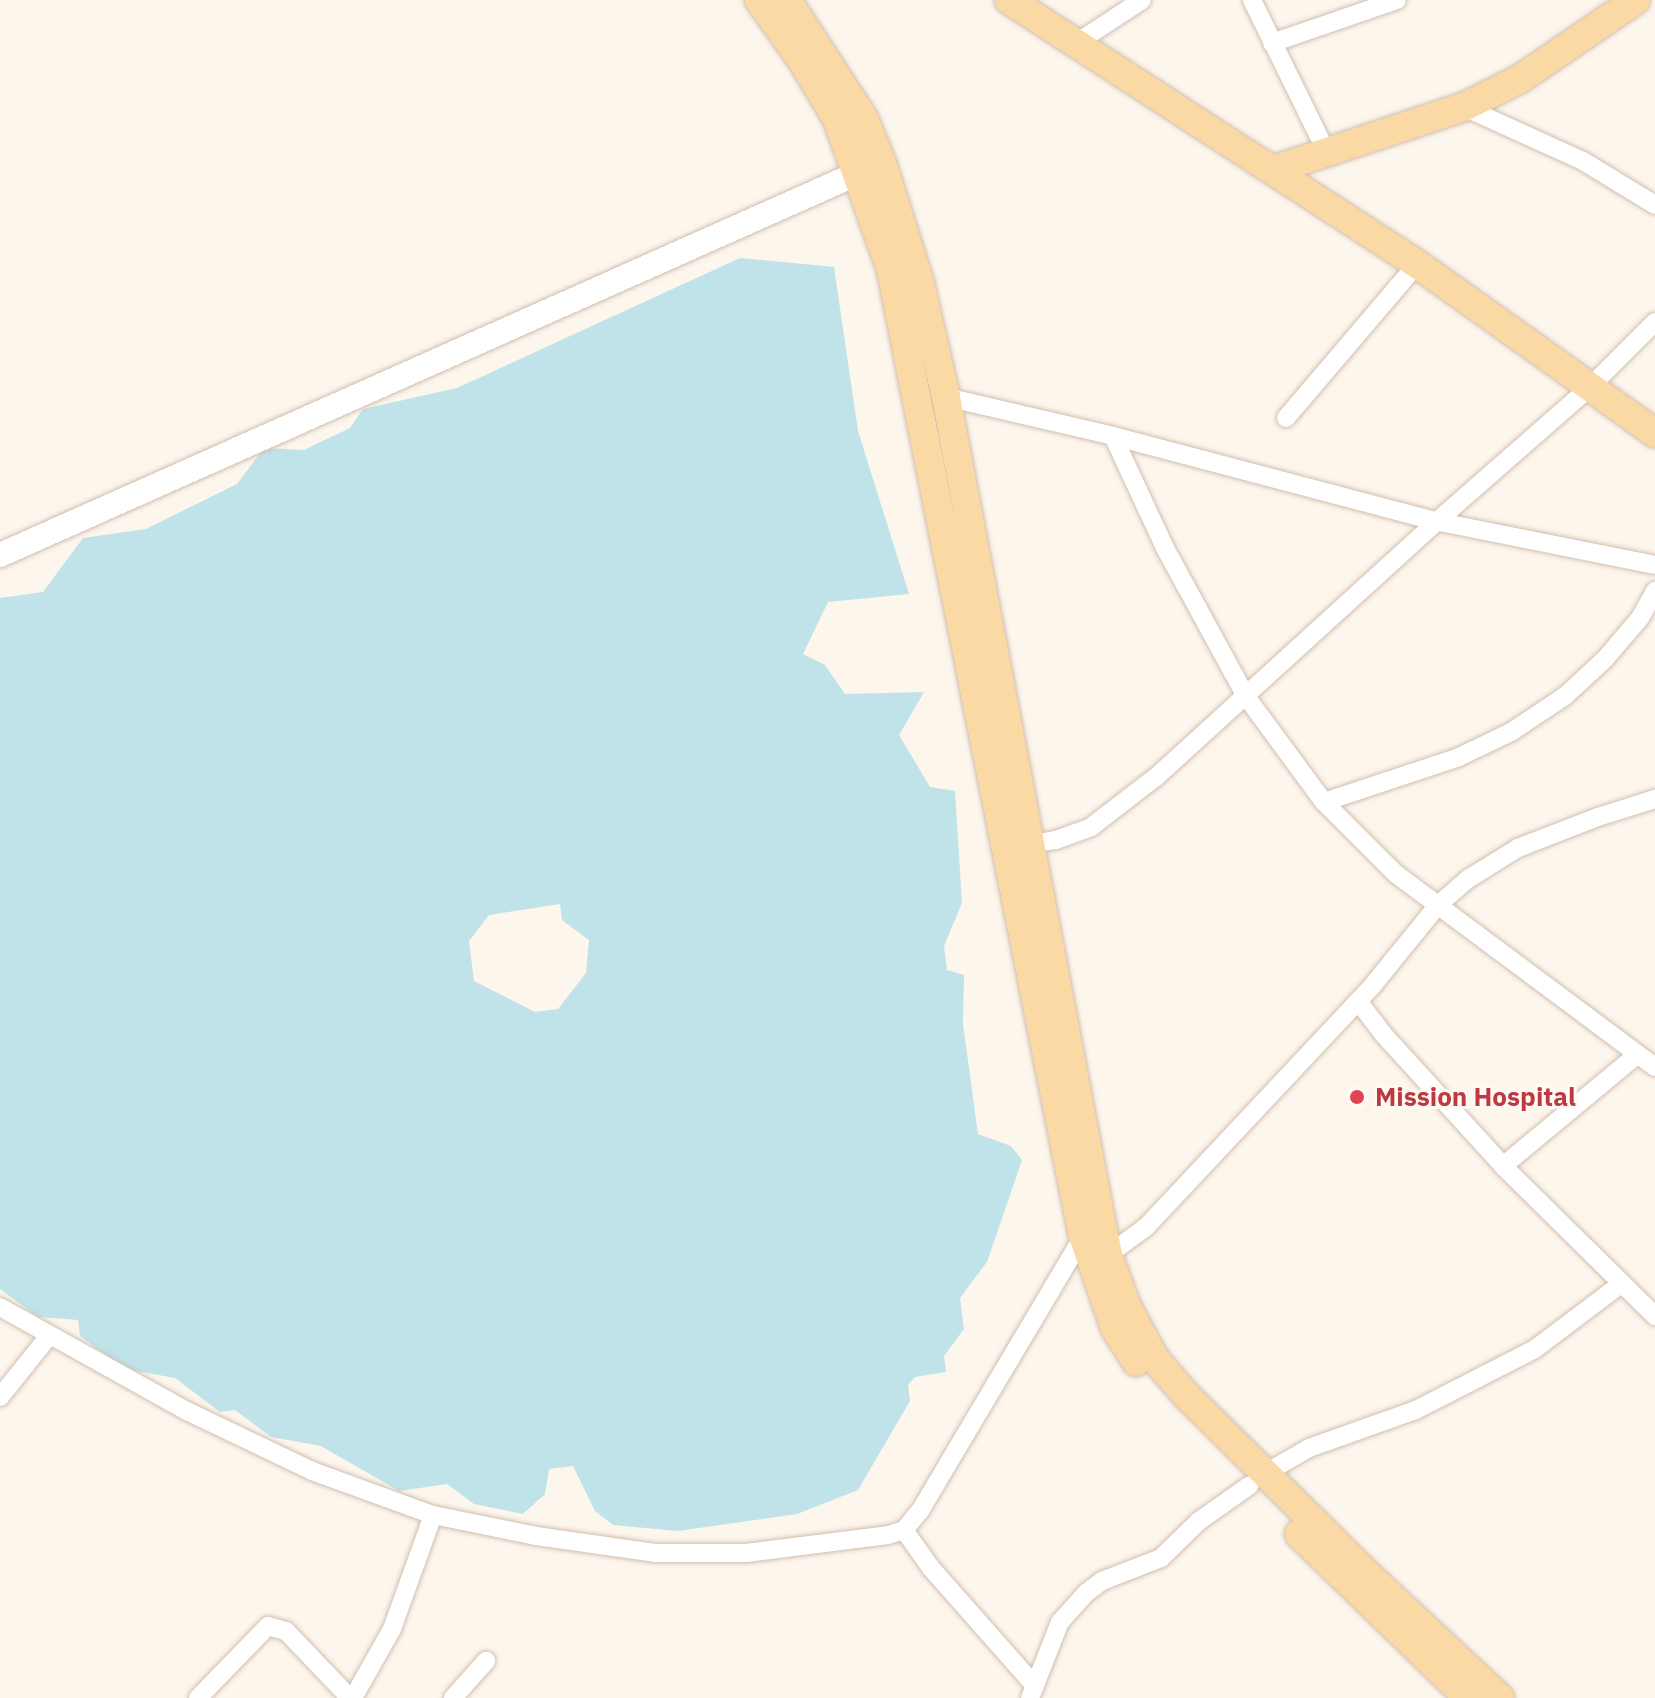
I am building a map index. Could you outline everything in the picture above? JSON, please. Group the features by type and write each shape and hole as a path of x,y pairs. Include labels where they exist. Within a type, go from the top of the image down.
{"main road":[{"path":"759,0 803,62 870,168 919,280 946,397 1018,847"},
{"path":"787,0 864,119 870,168 891,270 1018,847 1092,1231 1115,1328 1132,1357 1164,1397 1500,1698"},
{"path":"1009,0 1417,264 1655,433"},
{"path":"1273,170 1464,107 1520,79 1636,0"},
{"path":"0,555 870,168"},
{"path":"1257,1479 1468,1698"}],"street":[{"path":"1075,44 1142,0"},
{"path":"1252,0 1326,151"},
{"path":"1272,43 1397,0"},
{"path":"1464,107 1583,161 1655,205"},
{"path":"1286,418 1417,264"},
{"path":"1018,847 1091,827 1156,777 1436,522 1590,387 1655,322"},
{"path":"946,397 1113,436 1436,522 1655,565"},
{"path":"1113,436 1165,548 1245,695 1324,802 1396,874 1655,1067"},
{"path":"1324,802 1459,757 1511,732 1565,696 1605,659 1640,618 1655,591"},
{"path":"1099,1261 1146,1227 1358,1001 1438,905 1468,879 1518,848 1655,799"},
{"path":"1358,1001 1503,1166 1655,1316"},
{"path":"1503,1166 1638,1054"},
{"path":"0,1307 189,1412 312,1471 433,1515 578,1542 690,1555 746,1553 888,1535 904,1530 920,1511 1092,1231"},
{"path":"904,1530 1032,1692 1060,1622 1086,1593 1102,1581 1161,1558 1199,1521 1257,1479 1309,1448 1423,1406 1535,1349 1621,1284"},
{"path":"0,1397 49,1336"},
{"path":"198,1698 268,1626 286,1631 351,1698 376,1661 408,1587 433,1515"},
{"path":"453,1698 486,1661"}],"water":[{"path":"740,258 834,267 858,431 909,594 828,602 803,654 825,665 845,694 924,692 899,735 930,787 955,791 962,903 944,946 947,970 964,975 963,1024 978,1134 1011,1146 1022,1160 987,1262 960,1298 964,1329 944,1356 946,1372 915,1377 908,1385 910,1401 858,1490 797,1514 678,1531 613,1525 595,1511 573,1466 549,1469 545,1494 523,1514 474,1504 447,1484 399,1491 321,1446 271,1437 235,1410 220,1412 175,1378 125,1369 80,1336 78,1320 38,1317 0,1289 0,598 43,592 83,538 146,529 237,484 264,448 304,450 350,428 363,409 457,388","holes":["560,904 562,920 589,940 586,973 558,1009 535,1012 474,981 469,941 489,915"]}],"place":[{"name":"Mission Hospital","path":"1357,1097"}]}
